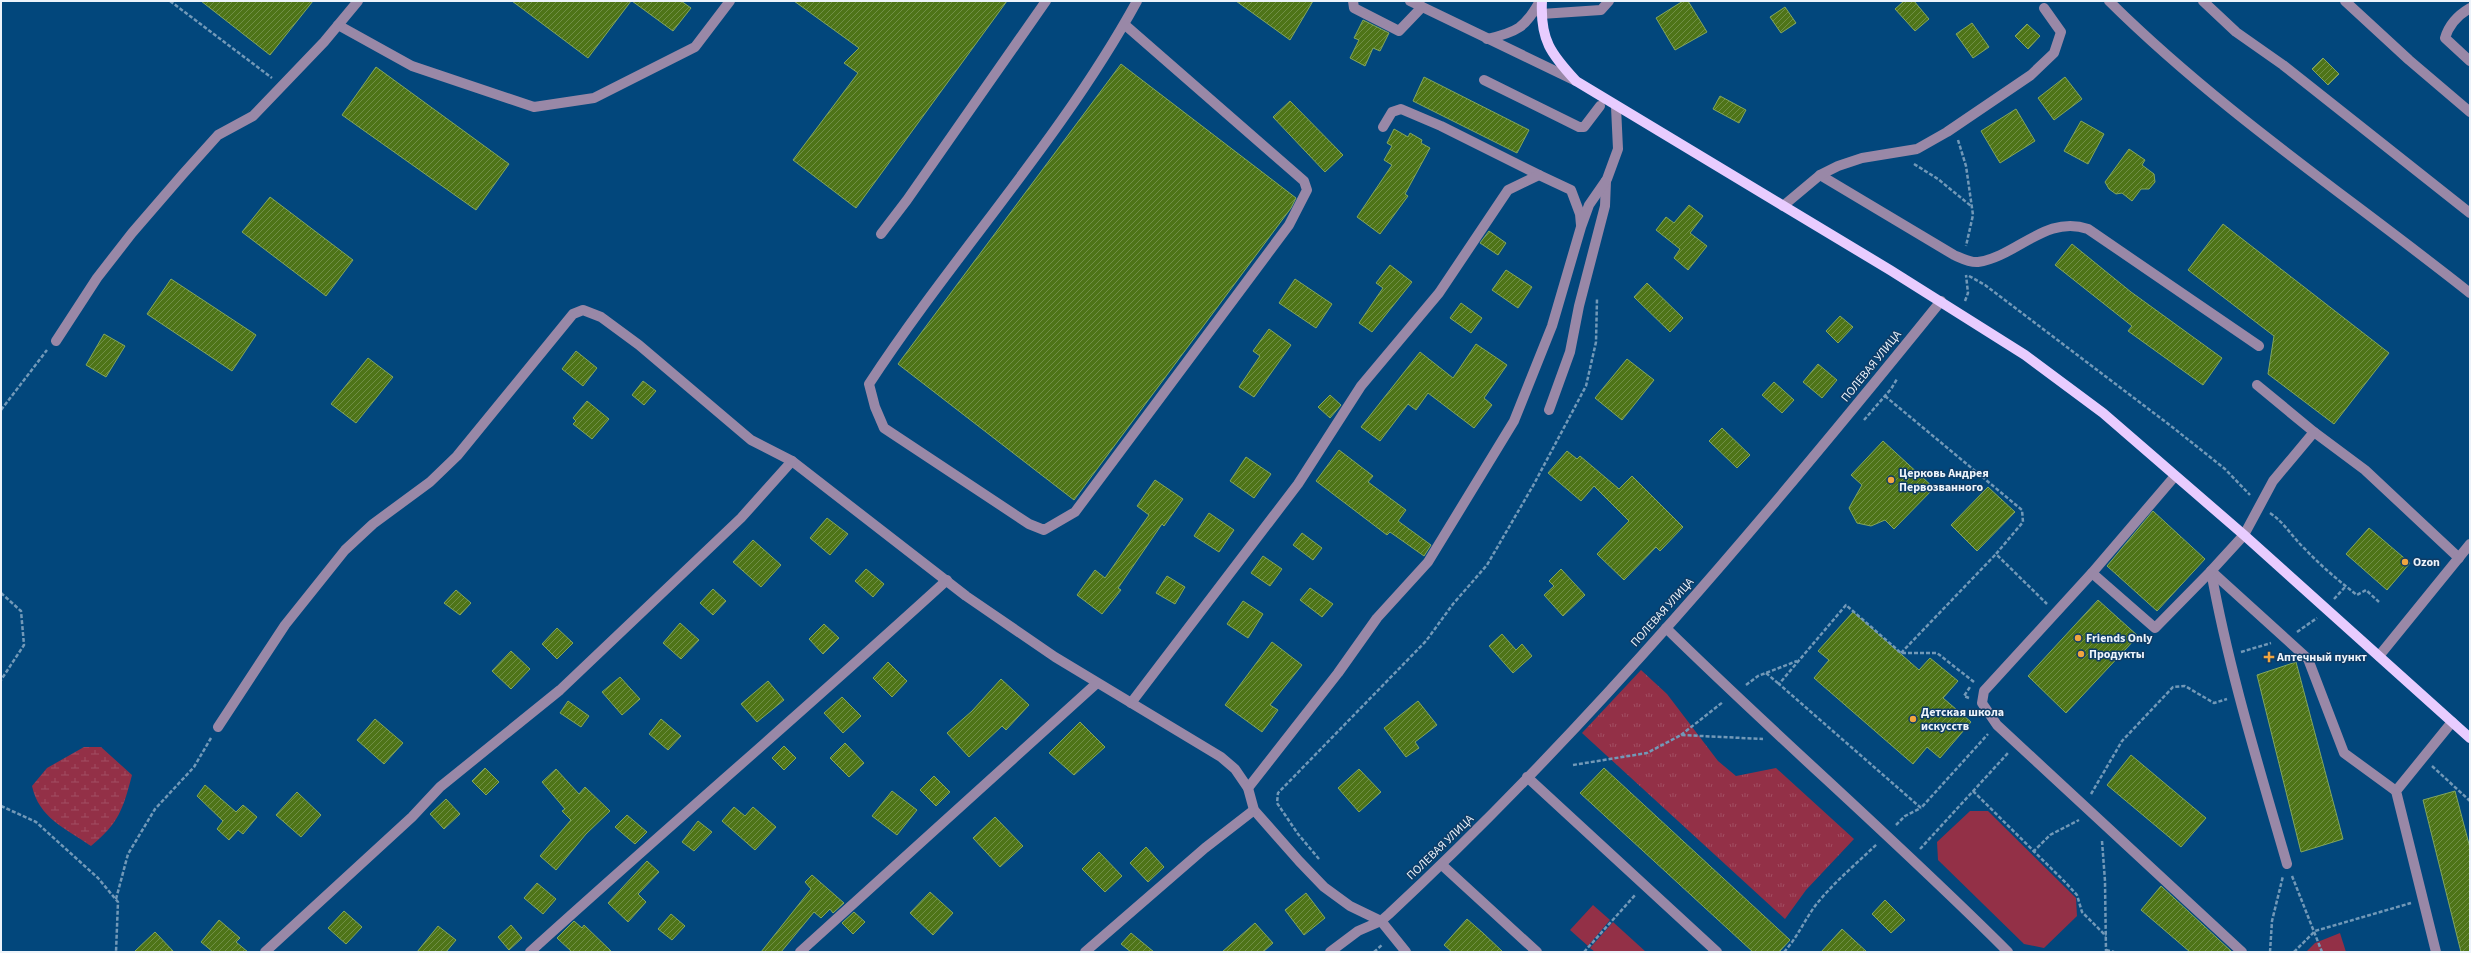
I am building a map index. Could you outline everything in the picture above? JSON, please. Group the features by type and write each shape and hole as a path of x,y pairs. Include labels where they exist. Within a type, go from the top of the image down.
{"main road":[{"path":"1541,1 1541,14 1544,33 1553,56 1576,81 1941,301 2025,355 2097,409 2244,535 2470,738"}],"street":[{"path":"56,341 97,278 132,233 183,174 218,135 252,116 338,25 358,1"},
{"path":"338,25 412,66 534,107 594,98 695,47 730,1"},
{"path":"881,234 908,200 1046,1"},
{"path":"1124,24 1304,181 1308,190 1289,225 1075,512 1044,530 1028,524 884,428 874,407 869,384 904,331 1091,80 1137,1"},
{"path":"1352,1 1354,8 1399,31 1422,7"},
{"path":"1410,1 1576,81"},
{"path":"1487,39 1520,30 1531,18 1541,1"},
{"path":"1541,14 1601,10 1609,1"},
{"path":"2109,1 2143,34 2214,94 2337,192 2470,293"},
{"path":"2202,1 2236,32 2283,65 2470,213"},
{"path":"2345,1 2409,60 2470,112"},
{"path":"1783,206 1820,175 1862,158 1918,149 1952,129 2031,75 2054,53 2061,32 2044,8"},
{"path":"2470,8 2462,12 2448,27 2445,38 2470,61"},
{"path":"1484,80 1578,127 1584,127 1600,106"},
{"path":"1248,788 1338,673 1377,618 1428,562 1514,421 1552,326 1581,227 1589,205 1606,179 1618,149 1616,106"},
{"path":"1383,127 1392,112 1401,109 1442,126 1571,190 1580,214 1581,227"},
{"path":"1131,703 1298,484 1361,386 1439,293 1508,190 1539,175"},
{"path":"1820,175 1954,255 1970,261 1977,262 1990,258 2061,226 2077,225 2088,229 2259,346"},
{"path":"1549,410 1570,352 1578,306 1605,206 1606,179"},
{"name":"ПОЛЕВАЯ УЛИЦА","path":"1330,952 1358,931 1381,921 1442,865 1527,777 1666,628 1775,503 1941,301"},
{"path":"218,727 285,625 346,550 374,524 430,482 457,456 573,314 583,310 601,317 639,345 751,440 792,461 966,596 1054,657 1221,757 1235,769 1248,788 1254,810 1324,887 1350,906 1381,921 1406,952"},
{"path":"2257,385 2314,432 2365,470 2458,558"},
{"path":"2092,573 2155,628 2244,535 2273,481 2314,432"},
{"path":"264,952 412,817 440,787 566,685 741,518 792,461"},
{"path":"2175,476 2092,573 1984,691 1982,703 1997,725 2093,816 2242,952"},
{"path":"2379,656 2470,544"},
{"path":"2211,571 2221,626 2239,696 2287,864"},
{"path":"2211,571 2308,659 2344,753 2396,791 2436,952"},
{"path":"530,952 700,799 813,702 947,580"},
{"path":"1666,628 1733,695 1886,834 2008,952"},
{"path":"800,952 1097,683"},
{"path":"2396,791 2452,722"},
{"path":"1527,777 1717,952"},
{"path":"1085,952 1205,848 1254,810"},
{"path":"1442,865 1537,952"}],"path":[{"path":"170,1 282,85"},
{"path":"1910,162 1938,179 1972,207 1962,146 1952,129"},
{"path":"1959,270 1985,285 2165,421 2225,469 2261,505 2286,526 2304,549 2346,586 2357,595 2366,590 2379,602"},
{"path":"1323,864 1298,834 1277,802 1278,793 1426,641 1453,604 1491,559 1534,484 1586,386 1596,342 1597,298"},
{"path":"1,410 38,361 56,341"},
{"path":"1885,396 2022,510 2023,522 1996,554 1901,653"},
{"path":"1996,554 2056,612"},
{"path":"1,593 21,611 24,645 1,680"},
{"path":"1779,684 1846,605 1901,653 1937,653 1974,682 1964,696 1982,703"},
{"path":"1573,766 1647,753 1681,735 1758,676 1798,661"},
{"path":"1766,673 1921,808"},
{"path":"2114,952 2106,951 2105,881 2102,841 2093,816 2089,798 2106,766 2122,742 2173,687 2185,686 2214,702 2239,696"},
{"path":"1784,952 1800,933 1815,906 1831,886 1906,816 1921,808 1997,725"},
{"path":"116,899 128,854 156,808 194,767 218,727"},
{"path":"1681,735 1719,738 1780,738"},
{"path":"1911,859 1972,791 2017,744"},
{"path":"2424,758 2470,801"},
{"path":"1972,791 2077,895 2082,912 2106,937"},
{"path":"1,806 36,822 98,878 116,899 118,902 116,952"},
{"path":"2033,852 2050,835 2071,823 2093,816"},
{"path":"2287,864 2315,931 2322,952"},
{"path":"2270,952 2272,922 2287,864"},
{"path":"1584,952 1644,885"},
{"path":"2294,952 2315,931 2423,900"}],"green space":[{"path":"1641,670 1667,694 1718,761 1736,776 1776,768 1854,839 1806,890 1785,919 1582,733"},
{"path":"84,747 101,747 132,775 119,815 108,830 91,846 63,828 47,814 35,797 32,786 47,768"},
{"path":"1970,811 1988,811 2076,898 2077,916 2044,948 2024,944 1938,860 1937,842"},
{"path":"1593,905 1610,920 1588,946 1570,930"},
{"path":"1613,922 1646,952 1595,952 1590,948"},
{"path":"2340,933 2346,952 2306,952 2315,943"}],"building":[{"path":"201,1 313,1 270,55"},
{"path":"512,1 631,1 588,58"},
{"path":"632,1 681,1 691,8 673,31"},
{"path":"794,1 1007,1 856,208 793,160 858,73 844,63 859,48"},
{"path":"1236,1 1313,1 1290,40"},
{"path":"1683,1 1688,1 1707,32 1675,50 1656,18"},
{"path":"1904,1 1914,1 1929,19 1915,31 1895,9"},
{"path":"1785,7 1796,23 1781,33 1770,17"},
{"path":"1363,20 1389,33 1380,51 1373,48 1365,66 1350,58 1359,40 1354,38"},
{"path":"1972,23 1989,47 1973,58 1956,34"},
{"path":"2027,24 2040,36 2028,49 2015,36"},
{"path":"2323,58 2339,74 2328,85 2312,69"},
{"path":"1121,64 1296,198 1291,208 1074,500 898,364"},
{"path":"376,67 509,164 476,210 342,115"},
{"path":"1424,77 1529,130 1517,153 1413,101"},
{"path":"2065,77 2082,99 2054,120 2038,98"},
{"path":"1720,96 1746,110 1739,123 1713,109"},
{"path":"1290,101 1343,155 1325,172 1273,117"},
{"path":"2016,109 2035,141 2000,163 1981,131"},
{"path":"2081,121 2104,134 2088,164 2064,151"},
{"path":"1394,129 1408,137 1410,133 1422,140 1421,143 1430,148 1405,194 1408,196 1380,234 1357,217 1392,165 1384,160 1392,146 1387,143"},
{"path":"2129,149 2145,160 2142,165 2154,174 2155,182 2149,189 2141,189 2132,201 2122,193 2116,194 2109,189 2105,182"},
{"path":"270,197 353,260 326,296 242,232"},
{"path":"1689,205 1703,216 1690,233 1707,246 1688,270 1674,258 1680,249 1656,230 1666,217 1674,223"},
{"path":"2223,224 2389,353 2334,424 2268,374 2274,336 2188,270"},
{"path":"1489,231 1506,243 1498,255 1480,243"},
{"path":"2072,244 2131,292 2222,358 2203,385 2128,331 2132,326 2055,265"},
{"path":"1390,265 1412,282 1372,332 1359,323 1383,288 1376,283"},
{"path":"1506,270 1532,287 1518,308 1492,290"},
{"path":"171,279 256,335 232,371 147,314"},
{"path":"1295,279 1332,304 1316,328 1279,303"},
{"path":"1647,283 1683,318 1670,332 1634,297"},
{"path":"1461,303 1482,318 1471,333 1450,318"},
{"path":"1840,316 1853,327 1838,343 1826,331"},
{"path":"1269,329 1291,345 1254,397 1239,387 1260,356 1253,351"},
{"path":"104,334 125,346 106,377 86,365"},
{"path":"1476,344 1507,365 1484,398 1492,405 1474,428 1428,393 1416,410 1408,404 1380,441 1361,427 1420,352 1453,378"},
{"path":"576,351 597,368 583,386 562,369"},
{"path":"368,358 393,377 356,423 331,404"},
{"path":"1627,359 1654,380 1622,420 1595,398"},
{"path":"1818,364 1837,380 1822,398 1803,382"},
{"path":"643,381 656,391 644,405 632,395"},
{"path":"1774,382 1794,400 1782,413 1762,395"},
{"path":"1330,395 1341,405 1330,418 1318,407"},
{"path":"587,401 609,419 592,439 573,424 576,421 573,418"},
{"path":"1722,428 1750,455 1737,468 1709,441"},
{"name":"Церковь Андрея Первозванного","path":"1883,441 1934,488 1894,529 1885,520 1871,526 1857,523 1849,508 1862,485 1851,475"},
{"path":"1339,450 1373,476 1368,482 1406,510 1398,521 1431,545 1424,556 1390,532 1387,535 1316,481"},
{"path":"1567,451 1577,459 1580,456 1619,489 1632,476 1683,527 1660,551 1656,547 1624,580 1597,554 1629,521 1594,486 1581,501 1548,473"},
{"path":"1246,457 1271,474 1254,498 1230,481"},
{"path":"1155,480 1183,499 1164,526 1162,524 1118,588 1121,590 1102,614 1077,595 1095,570 1105,578 1149,515 1137,506"},
{"path":"1988,487 2015,512 1977,551 1951,525"},
{"path":"2153,511 2205,559 2157,611 2107,566"},
{"path":"1209,513 1234,530 1219,552 1194,536"},
{"path":"827,518 848,534 830,555 810,538"},
{"path":"2369,528 2410,563 2387,590 2346,554"},
{"path":"1302,533 1322,548 1313,560 1293,545"},
{"path":"753,540 781,565 761,587 733,562"},
{"path":"1263,556 1282,569 1270,586 1251,573"},
{"path":"866,569 884,584 873,597 855,581"},
{"path":"1561,569 1585,595 1563,616 1544,595 1554,586 1549,581"},
{"path":"1167,576 1185,587 1175,604 1156,593"},
{"path":"1310,588 1333,604 1322,617 1300,600"},
{"path":"713,589 726,601 713,615 700,603"},
{"path":"456,590 471,603 460,615 444,603"},
{"path":"2098,600 2138,636 2066,713 2028,676"},
{"path":"1243,601 1263,614 1248,638 1227,624"},
{"path":"1853,612 1919,670 1930,658 1958,681 1943,698 1971,722 1940,758 1927,747 1913,764 1814,678 1829,660 1818,651"},
{"path":"680,623 699,640 681,659 663,643"},
{"path":"824,624 839,638 823,654 809,639"},
{"path":"557,628 573,643 557,659 542,644"},
{"path":"1502,634 1516,650 1522,644 1532,656 1513,673 1489,646"},
{"path":"1272,642 1302,665 1270,705 1278,710 1262,732 1225,705"},
{"path":"511,651 530,669 511,689 492,671"},
{"path":"888,662 907,681 892,697 873,678"},
{"path":"2296,662 2343,839 2301,852 2257,675"},
{"path":"620,677 640,699 622,715 602,692"},
{"path":"1001,679 1029,705 1006,730 1002,726 969,757 947,733 972,711"},
{"path":"768,681 784,700 757,722 741,704"},
{"path":"842,697 861,716 843,733 824,713"},
{"path":"568,701 589,716 581,727 560,713"},
{"path":"1418,701 1437,725 1415,742 1419,748 1406,757 1384,728"},
{"path":"375,719 403,743 384,764 357,740"},
{"path":"661,719 681,736 668,750 649,734"},
{"path":"1080,722 1105,747 1074,775 1049,753"},
{"path":"845,743 864,763 849,777 830,758"},
{"path":"784,746 796,758 784,770 772,758"},
{"path":"2131,755 2206,818 2181,847 2107,785"},
{"path":"485,768 499,782 486,795 472,781"},
{"path":"1604,768 1790,940 1779,952 1753,952 1580,793"},
{"path":"556,769 579,794 585,787 610,811 586,834 556,870 540,856 571,820 562,811 565,809 542,782"},
{"path":"1359,769 1381,792 1359,812 1338,788"},
{"path":"934,776 950,792 936,806 920,790"},
{"path":"205,785 236,812 243,805 257,817 243,834 238,830 229,840 217,829 223,821 197,796"},
{"path":"892,791 917,810 897,835 872,816"},
{"path":"2455,791 2470,848 2470,952 2461,952 2423,800"},
{"path":"297,792 321,815 301,837 276,815"},
{"path":"446,799 460,814 444,829 430,814"},
{"path":"734,807 745,816 753,807 776,827 755,850 722,821"},
{"path":"627,815 647,832 635,844 615,827"},
{"path":"995,817 1023,846 1000,867 973,838"},
{"path":"698,821 712,832 694,851 682,842"},
{"path":"1146,847 1164,867 1148,882 1130,863"},
{"path":"1099,852 1122,876 1105,892 1082,869"},
{"path":"647,861 659,872 638,894 646,902 628,922 608,903"},
{"path":"812,875 844,903 833,913 830,909 821,918 814,912 781,952 761,952 811,889 805,882"},
{"path":"537,883 556,899 543,914 524,898"},
{"path":"2161,886 2232,952 2190,952 2141,910"},
{"path":"930,892 953,913 933,935 910,913"},
{"path":"1306,893 1325,918 1304,935 1285,910"},
{"path":"1885,900 1905,920 1891,933 1872,914"},
{"path":"344,911 362,927 346,944 328,928"},
{"path":"854,912 865,922 853,934 842,923"},
{"path":"671,914 685,926 672,940 658,929"},
{"path":"1467,919 1503,952 1452,952 1444,945"},
{"path":"219,920 240,938 236,942 248,952 213,952 201,942"},
{"path":"574,921 582,928 584,925 612,952 572,952 557,938"},
{"path":"1255,923 1273,943 1263,952 1222,952"},
{"path":"511,925 522,938 509,950 498,937"},
{"path":"438,926 456,940 446,952 417,952"},
{"path":"1842,929 1867,952 1821,952"},
{"path":"155,932 174,952 134,952"},
{"path":"1131,933 1154,952 1131,952 1121,944"}],"place":[{"name":"Церковь Андрея Первозванного","path":"1891,480"},
{"name":"Ozon","path":"2405,562"},
{"name":"Friends Only","path":"2078,638"},
{"name":"Продукты","path":"2081,654"},
{"name":"Аптечный пункт","path":"2269,657"},
{"name":"Детская школа искусств","path":"1913,719"}]}
